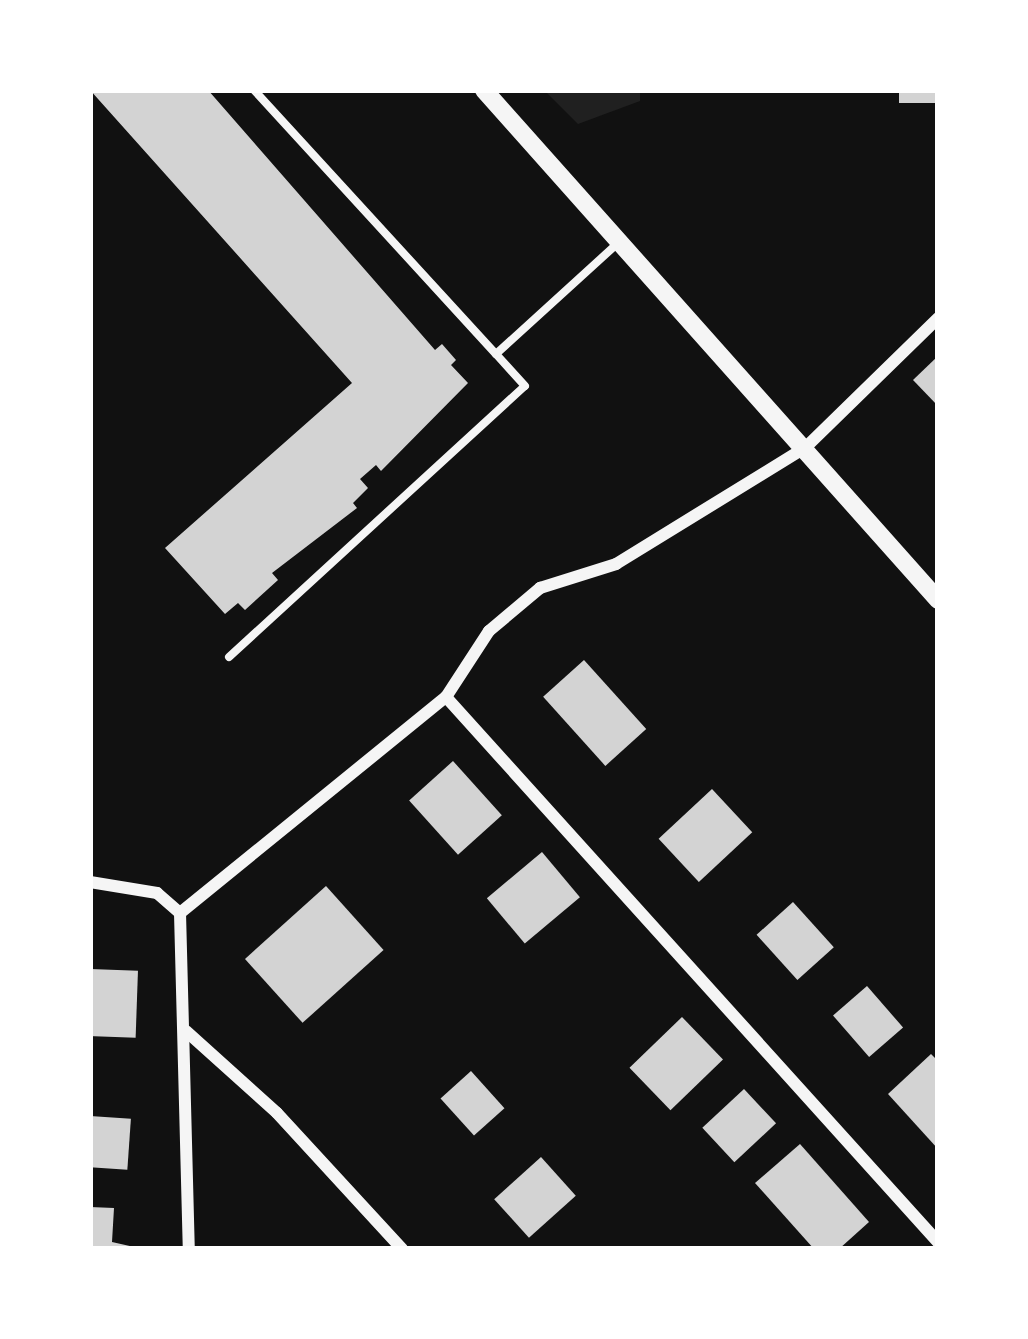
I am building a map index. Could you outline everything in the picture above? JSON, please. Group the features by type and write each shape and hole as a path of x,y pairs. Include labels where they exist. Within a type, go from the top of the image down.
{"street":[{"path":"484,90 938,600"},
{"path":"180,913 446,697 489,631 540,588 616,564 806,447 938,318"},
{"path":"446,697 938,1242"},
{"path":"90,882 158,893 180,913 189,1249"},
{"path":"186,1031 277,1113 402,1249"}],"lane":[{"path":"229,657 525,386 254,90"},
{"path":"496,354 620,241"}],"shaded area":[{"path":"544,90 640,90 640,101 578,124"}],"building":[{"path":"90,90 208,90 435,350 442,344 456,360 451,365 468,383 381,471 376,465 360,479 368,488 353,503 357,508 272,573 278,580 245,610 238,603 225,614 165,548 352,383"},
{"path":"899,90 938,90 938,103 899,103"},
{"path":"938,356 938,406 913,380"},
{"path":"584,660 646,729 605,766 543,697"},
{"path":"453,761 502,815 458,855 409,800"},
{"path":"712,789 752,832 699,882 659,839"},
{"path":"542,852 580,897 525,943 487,898"},
{"path":"326,886 384,950 303,1023 245,959"},
{"path":"793,902 834,947 797,980 757,935"},
{"path":"90,969 138,971 136,1038 90,1036"},
{"path":"867,986 903,1028 869,1057 833,1016"},
{"path":"682,1017 723,1059 670,1110 629,1068"},
{"path":"931,1054 938,1061 938,1149 888,1094"},
{"path":"471,1071 504,1108 474,1136 441,1098"},
{"path":"744,1089 776,1123 734,1162 702,1128"},
{"path":"90,1116 131,1119 127,1170 90,1167"},
{"path":"800,1144 869,1222 839,1249 814,1249 755,1183"},
{"path":"541,1157 576,1196 529,1238 494,1199"},
{"path":"90,1207 114,1208 112,1242 143,1249 90,1249"}]}
